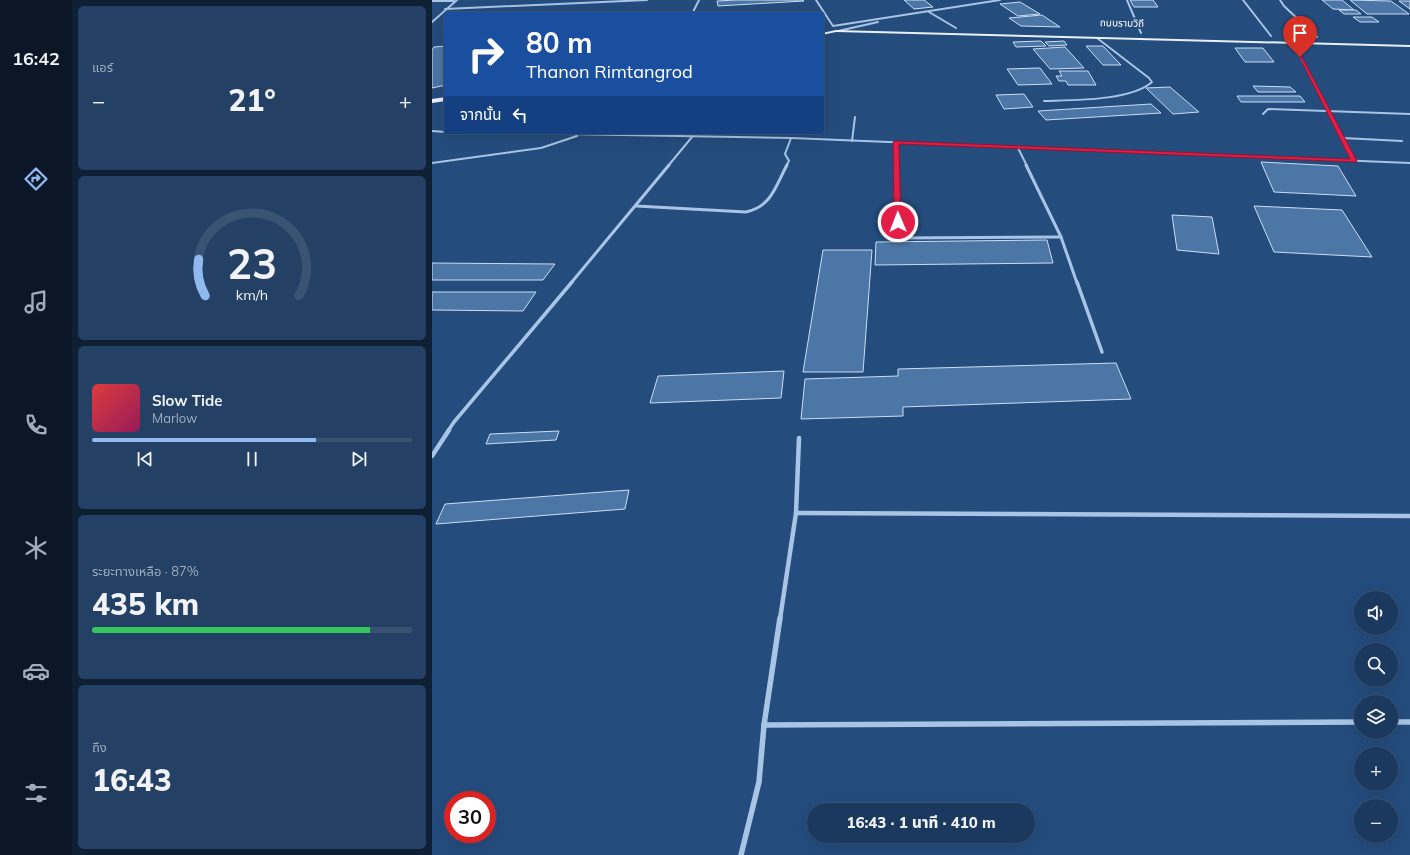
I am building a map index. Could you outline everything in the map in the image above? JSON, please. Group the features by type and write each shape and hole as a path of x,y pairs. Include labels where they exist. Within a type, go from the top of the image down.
{"main road":[{"path":"833,26 836,32"},
{"path":"828,27 904,27"},
{"path":"941,28 964,28"},
{"name":"ถนนรามวิถี","path":"824,34 836,32 1410,46"},
{"name":"ถนนรามวิถี","path":"1133,32 1148,33"},
{"path":"1263,36 1278,36"},
{"path":"1309,37 1325,37"},
{"path":"432,101 444,99"}],"street":[{"path":"432,22 456,0"},
{"path":"432,1 456,0"},
{"path":"445,9 646,0"},
{"path":"693,12 698,0"},
{"path":"816,0 824,12"},
{"path":"824,12 833,26 1000,0"},
{"path":"1127,0 1141,33"},
{"path":"1243,0 1271,36"},
{"path":"1280,0 1284,6 1317,37"},
{"path":"929,12 956,28"},
{"path":"836,32 908,15"},
{"path":"1044,101 1105,97 1139,92 1151,84 1152,82 1149,78 1097,38"},
{"path":"1293,43 1354,161"},
{"path":"1263,114 1268,109 1410,114"},
{"path":"852,141 855,117"},
{"path":"432,132 444,132"},
{"path":"538,134 791,138 1410,163"},
{"path":"765,138 767,134"},
{"path":"432,163 541,148 580,135"},
{"path":"432,456 454,422 636,206 692,137"},
{"path":"636,206 746,212 756,209 765,205 768,201 790,161 784,154 791,138"},
{"path":"1343,138 1402,141"},
{"path":"896,142 898,238 1061,237"},
{"path":"1018,148 1061,237 1102,352"},
{"path":"741,855 758,782 764,725 796,513 799,438"},
{"path":"796,513 1410,516"},
{"path":"764,725 1354,722"},
{"path":"1398,722 1410,722"}],"building":[{"path":"904,0 924,0 933,7 914,9"},
{"path":"1130,0 1153,0 1158,7 1134,7"},
{"path":"1322,0 1342,0 1354,10 1333,9"},
{"path":"1350,0 1391,1 1409,14 1367,14"},
{"path":"717,1 804,1 718,6"},
{"path":"1399,1 1410,1 1410,9"},
{"path":"1020,2 1040,14 1018,16 1000,4"},
{"path":"1339,10 1356,10 1361,14 1344,14"},
{"path":"1042,15 1060,27 1021,26 1009,18"},
{"path":"1353,17 1372,17 1379,22 1360,22"},
{"path":"1041,41 1046,46 1016,47 1013,42"},
{"path":"1064,41 1067,45 1049,46 1045,42"},
{"path":"444,46 444,85 432,88 432,50 434,47"},
{"path":"1086,46 1103,46 1121,65 1103,65"},
{"path":"1065,47 1084,68 1050,69 1033,49"},
{"path":"1235,48 1263,48 1274,62 1245,62"},
{"path":"1040,68 1052,84 1018,85 1007,69"},
{"path":"1059,71 1088,71 1096,85 1068,85 1066,81 1059,81 1056,76 1062,76"},
{"path":"1253,86 1290,87 1296,92 1258,92"},
{"path":"1170,87 1199,112 1173,114 1146,88"},
{"path":"1024,94 1033,107 1004,109 996,95"},
{"path":"1237,96 1300,96 1305,102 1241,102"},
{"path":"1151,104 1161,113 1046,120 1038,111"},
{"path":"1261,162 1338,166 1356,196 1274,192"},
{"path":"1254,206 1342,210 1372,257 1274,252"},
{"path":"1172,215 1212,217 1219,254 1177,250"},
{"path":"1047,240 1053,263 875,265 876,242"},
{"path":"823,250 872,250 863,372 803,372"},
{"path":"432,263 555,264 543,280 432,280"},
{"path":"432,292 536,292 523,311 432,310"},
{"path":"1116,363 1131,399 903,407 903,416 801,419 805,379 898,376 898,369"},
{"path":"784,371 781,398 650,403 658,376"},
{"path":"559,431 556,440 486,444 490,434"},
{"path":"629,490 625,509 436,524 445,504"}],"route":[{"path":"898,222 896,142 1354,161 1300,57"}]}
